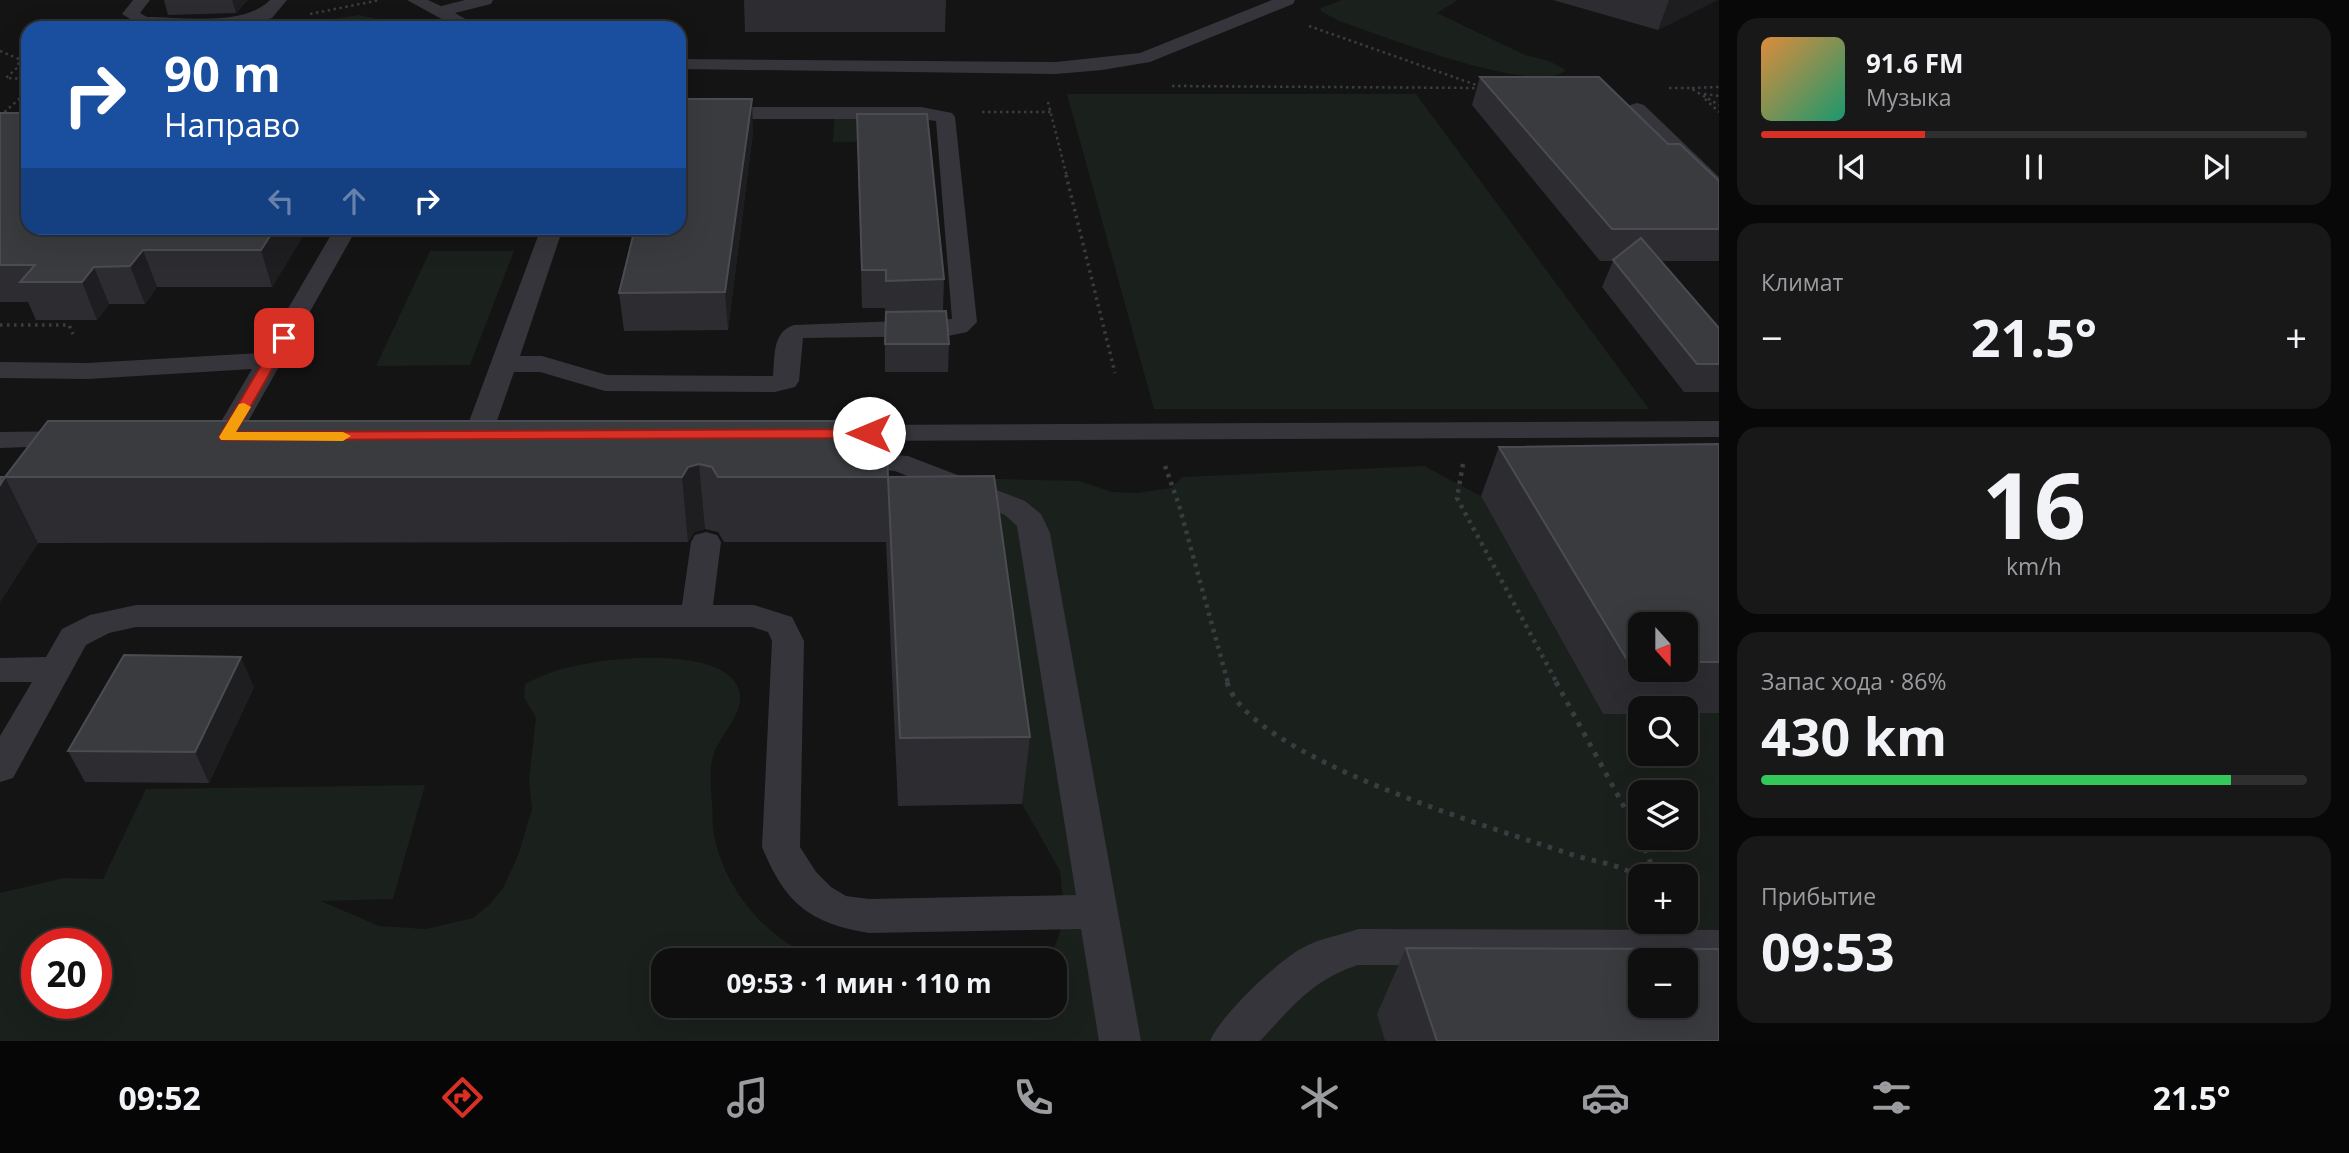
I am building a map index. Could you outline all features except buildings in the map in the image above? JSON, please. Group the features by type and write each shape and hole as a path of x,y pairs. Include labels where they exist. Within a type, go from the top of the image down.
{"lane":[{"path":"140,21 130,14 142,0"},
{"path":"244,21 266,14 279,0"},
{"path":"415,0 458,21"},
{"path":"439,12 485,0"},
{"path":"1233,0 1265,10"},
{"path":"686,64 1032,68 1102,65 1144,58 1287,0"},
{"path":"1637,109 1719,189"},
{"path":"504,364 542,364 605,383 775,384 783,383 788,378 790,338 794,333 803,330 948,329 965,322 945,117 921,113 686,113"},
{"path":"250,448 210,445 271,360 342,235"},
{"path":"450,436 487,448 504,364 550,235"},
{"path":"0,370 88,371 271,360"},
{"path":"1120,1041 1035,533 1030,521 1015,508 898,462 825,447 1153,432 1719,429"},
{"path":"1610,430 1631,453"},
{"path":"0,440 106,438"},
{"path":"696,616 706,542"},
{"path":"0,768 74,637 101,623 136,617 754,616 781,625 788,641 781,847 790,870 812,893 837,910 870,916 1098,912"},
{"path":"0,670 56,669"},
{"path":"1231,1041 1294,977 1320,958 1358,947 1719,948"}],"path":[{"path":"299,16 380,0"},
{"path":"1169,86 1486,88 1265,10"},
{"path":"0,51 19,58 18,67 6,78 21,79"},
{"path":"1032,68 1030,85 1045,85 1115,373"},
{"path":"1663,88 1719,87"},
{"path":"1690,88 1719,105"},
{"path":"1699,94 1719,96"},
{"path":"1699,94 1719,112"},
{"path":"0,116 21,98"},
{"path":"981,112 1051,112"},
{"path":"1444,430 1464,464 1457,498 1628,815"},
{"path":"1153,432 1179,505 1231,695 1278,737 1374,787 1582,858 1628,870"}],"shaded area":[{"path":"1342,0 1458,0 1437,13 1525,55 1549,61 1566,70 1549,76 1523,76 1491,70 1339,21 1321,11 1321,8"},
{"path":"359,15 388,21 320,21"},
{"path":"1067,94 1416,94 1649,409 1154,409"},
{"path":"834,119 929,119 931,141 833,142"},
{"path":"430,251 514,251 470,365 376,366"},
{"path":"1424,466 1481,496 1603,714 1628,714 1628,766 1698,766 1698,713 1719,713 1719,1016 1698,1016 1698,948 1628,948 1628,1015 1378,1014 1385,1041 0,1041 0,893 64,878 103,879 146,789 425,785 393,899 321,901 379,926 426,929 473,918 490,904 503,888 519,853 532,809 529,780 536,718 524,697 525,684 554,671 577,665 646,658 672,658 717,668 732,679 740,694 738,710 713,756 711,785 714,835 727,873 749,908 763,924 797,948 651,948 651,1018 1067,1018 1067,948 1054,948 1065,919 1060,871 1022,804 989,542 873,476 1079,481 1112,492 1137,493 1171,488 1182,477"}],"slow traffic":[{"path":"244,407 226,437 343,436"}],"route":[{"path":"284,338 226,437 869,433"}]}
